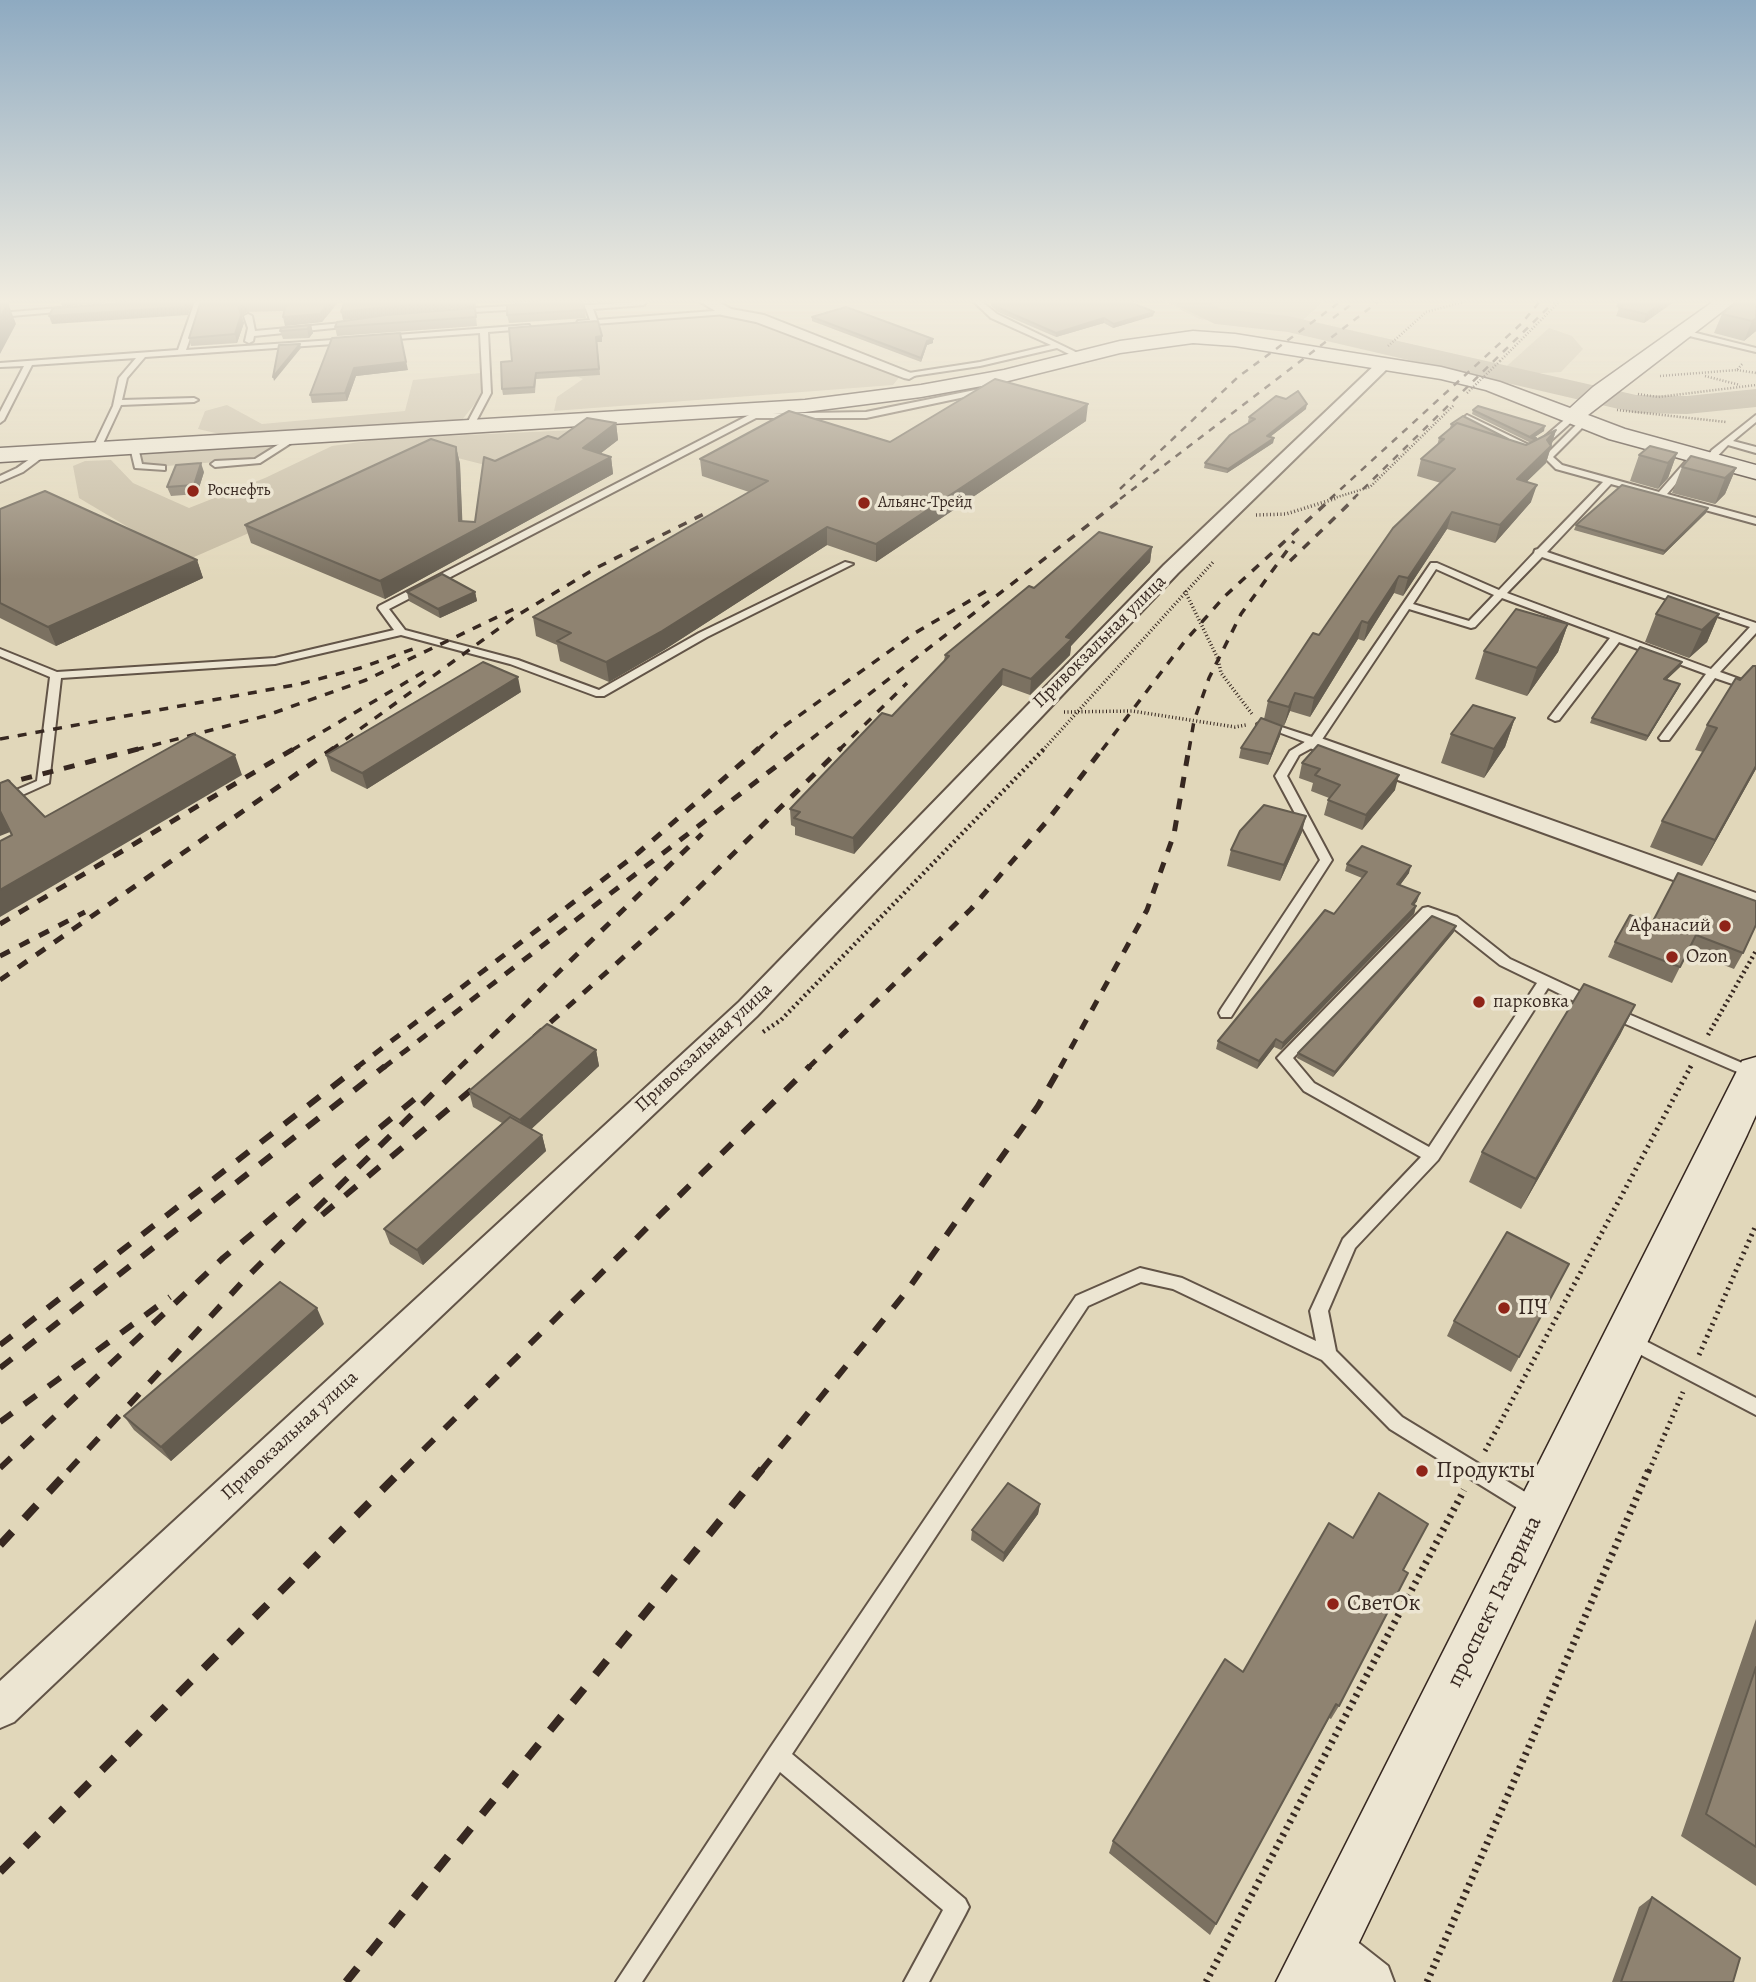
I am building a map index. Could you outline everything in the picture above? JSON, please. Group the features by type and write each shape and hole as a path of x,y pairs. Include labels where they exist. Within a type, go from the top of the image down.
{"main road":[{"path":"0,455 468,429 805,406 902,393"},
{"path":"1513,393 1617,434 1756,472"},
{"path":"1579,419 1608,393"},
{"name":"проспект Гагарина","path":"1316,1963 1756,1073"}],"street":[{"name":"Привокзальная улица","path":"0,1707 748,1009 1028,714 1348,393"},
{"path":"1315,742 1756,902"},
{"path":"1316,1963 1372,1982"}],"lane":[{"path":"0,419 13,393"},
{"path":"96,450 118,404 120,393"},
{"path":"468,429 487,393"},
{"path":"401,632 383,608 754,416 866,415 965,393"},
{"path":"118,404 194,400"},
{"path":"1467,418 1534,452"},
{"path":"1661,495 1702,459 1729,443 1744,426 1756,418"},
{"path":"1510,452 1522,456 1534,452 1579,419"},
{"path":"1579,419 1548,457 1559,467 1756,521"},
{"path":"215,464 257,461 295,438"},
{"path":"1729,443 1756,450"},
{"path":"134,447 138,466 162,468"},
{"path":"0,479 20,470 44,452"},
{"path":"1407,605 1471,625 1538,552 1609,481"},
{"path":"1538,552 1756,626 1713,673 1665,738"},
{"path":"0,652 56,675 275,661 401,632 514,662 600,694 703,635 848,564"},
{"path":"1226,1013 1326,860 1281,776 1294,752 1315,742 1434,565 1501,594 1756,689"},
{"path":"1555,718 1618,637"},
{"path":"0,801 43,783 56,675"},
{"path":"1258,723 1315,742"},
{"path":"1432,1156 1309,1087 1284,1058 1428,911 1452,920 1506,962 1756,1073"},
{"path":"1328,1355 1319,1311 1349,1244 1432,1156 1545,981"},
{"path":"628,1982 1082,1301 1140,1275 1176,1283 1328,1355 1396,1423 1540,1512"},
{"path":"1626,1339 1756,1407"},
{"path":"778,1756 957,1907 916,1982"}],"path":[{"path":"1227,515 1270,517 1286,514 1370,487 1466,393"},
{"path":"1631,393 1658,397 1685,393"},
{"path":"1600,400 1744,426"},
{"path":"1028,714 1132,711 1235,727 1258,723 1221,673 1202,622 1171,569"},
{"path":"1427,1982 1756,1225"}],"shaded area":[{"path":"410,393 481,393 458,425 220,434 198,429 205,411 227,405 262,424 405,411"},
{"path":"562,393 782,393 554,411 557,397"},
{"path":"575,430 505,470 434,452 185,561 79,498 73,466 85,461 111,460 133,483 189,508 265,478 332,446 381,439"},
{"path":"287,441 254,459 154,467 143,464 140,449"}],"building":[{"name":"Альянс-Трейд","path":"971,393 1049,393 1088,404 876,544 827,527 662,631 606,662 557,641 571,633 533,617 768,481 700,459 789,411 890,442"},
{"path":"1300,393 1307,404 1267,436 1274,438 1228,469 1205,463 1230,435 1255,419 1249,417 1276,396 1286,399"},
{"path":"1478,406 1545,426 1531,436 1536,438 1534,439 1473,410"},
{"path":"1463,416 1508,439 1457,423 1451,424"},
{"path":"587,418 616,423 583,448 611,457 380,581 245,525 431,439 456,447 459,521 475,522 484,457 495,461 548,436 558,439"},
{"path":"1457,423 1526,445 1556,430 1547,440 1551,446 1517,479 1537,485 1500,525 1452,512 1408,578 1399,576 1368,623 1362,621 1314,698 1295,693 1289,707 1268,701 1313,633 1319,635 1393,528 1455,469 1421,459 1444,439 1439,438"},
{"path":"1650,446 1677,453 1668,463 1639,455"},
{"path":"1691,456 1736,468 1725,478 1682,467"},
{"path":"201,463 194,485 167,487 176,465"},
{"path":"1622,485 1708,508 1665,551 1576,525"},
{"path":"45,491 197,560 48,627 0,603 0,509"},
{"path":"1099,532 1152,547 1066,637 1072,639 1031,679 1003,669 853,838 794,818 800,812 790,809 882,713 892,716 949,656 945,655 1029,586 1034,588"},
{"path":"442,574 475,592 438,609 407,592"},
{"path":"1668,596 1719,614 1702,630 1656,614"},
{"path":"1516,609 1568,624 1537,668 1484,651"},
{"path":"1640,647 1682,662 1664,679 1680,684 1648,736 1592,718"},
{"path":"483,662 518,677 362,773 326,755"},
{"path":"1756,666 1756,766 1715,840 1662,821 1717,728 1707,725 1736,678 1740,680"},
{"path":"1473,705 1515,718 1494,749 1451,734"},
{"path":"1261,718 1282,726 1271,754 1241,748"},
{"path":"194,734 235,755 0,890 0,841 12,835 0,811 0,783 8,780 45,817"},
{"path":"1318,745 1399,775 1366,815 1328,800 1340,785 1315,775 1320,769 1302,763"},
{"path":"1264,805 1306,816 1284,865 1231,850 1240,831"},
{"path":"1362,846 1411,866 1397,884 1420,893 1412,904 1416,906 1283,1043 1276,1039 1259,1061 1218,1041 1325,910 1334,914 1367,872 1347,864"},
{"path":"1678,873 1756,901 1756,925 1743,953 1696,935 1680,967 1615,942 1630,915 1652,923"},
{"path":"1432,916 1456,926 1335,1072 1298,1053"},
{"path":"1584,984 1635,1005 1536,1179 1482,1152"},
{"path":"547,1024 596,1050 520,1120 469,1091"},
{"path":"510,1117 542,1135 417,1250 384,1229"},
{"name":"ПЧ","path":"1507,1232 1569,1264 1519,1357 1454,1321"},
{"path":"280,1282 317,1308 161,1447 124,1416"},
{"path":"1008,1483 1040,1504 1004,1553 972,1530"},
{"path":"1379,1493 1428,1524 1403,1570 1408,1573 1339,1706 1336,1704 1216,1924 1113,1841 1225,1659 1243,1672 1329,1523 1353,1538"},
{"path":"1756,1667 1756,1847 1706,1814"},
{"path":"1652,1897 1740,1958 1733,1982 1621,1982"}],"waterway":[{"path":"1590,393 1636,404 1687,405 1756,398"}],"railway":[{"path":"1120,489 1221,393"},
{"path":"1120,499 1258,393"},
{"path":"1330,499 1445,393"},
{"path":"1353,499 1461,393"},
{"path":"797,750 1123,498"},
{"path":"1102,750 1185,641 1225,596 1332,498"},
{"path":"1290,561 1355,498"},
{"path":"331,750 516,616 598,567 704,514"},
{"path":"1189,750 1194,721 1209,678 1241,614 1294,541"},
{"path":"757,750 783,727 915,633 993,587"},
{"path":"135,750 265,716 366,680 514,609"},
{"path":"0,739 300,684 360,668 413,649"},
{"path":"292,750 430,668"},
{"path":"839,750 907,683"},
{"path":"0,785 142,748"},
{"path":"0,924 295,748"},
{"path":"0,980 334,748"},
{"path":"356,1068 638,853 759,748"},
{"path":"383,1068 800,748"},
{"path":"534,1037 673,913 841,748"},
{"path":"808,1068 971,909 1047,821 1103,748"},
{"path":"1060,1068 1147,910 1174,834 1189,748"},
{"path":"459,1068 702,834"},
{"path":"0,956 85,912"},
{"path":"0,1345 359,1066"},
{"path":"0,1368 385,1066"},
{"path":"68,1471 247,1277 461,1066"},
{"path":"402,1471 810,1066"},
{"path":"761,1471 906,1292 1038,1106 1061,1066"},
{"path":"322,1215 483,1080"},
{"path":"0,1468 223,1258 417,1097"},
{"path":"0,1422 170,1297"},
{"path":"0,1545 70,1469"},
{"path":"0,1872 403,1469"},
{"path":"346,1982 762,1469"}],"place":[{"name":"Роснефть","path":"193,491"},
{"name":"Альянс-Трейд","path":"864,503"},
{"name":"Афанасий","path":"1725,926"},
{"name":"Ozon","path":"1672,957"},
{"name":"парковка","path":"1479,1002"},
{"name":"ПЧ","path":"1504,1308"},
{"name":"Продукты","path":"1422,1471"},
{"name":"СветОк","path":"1333,1604"}]}
